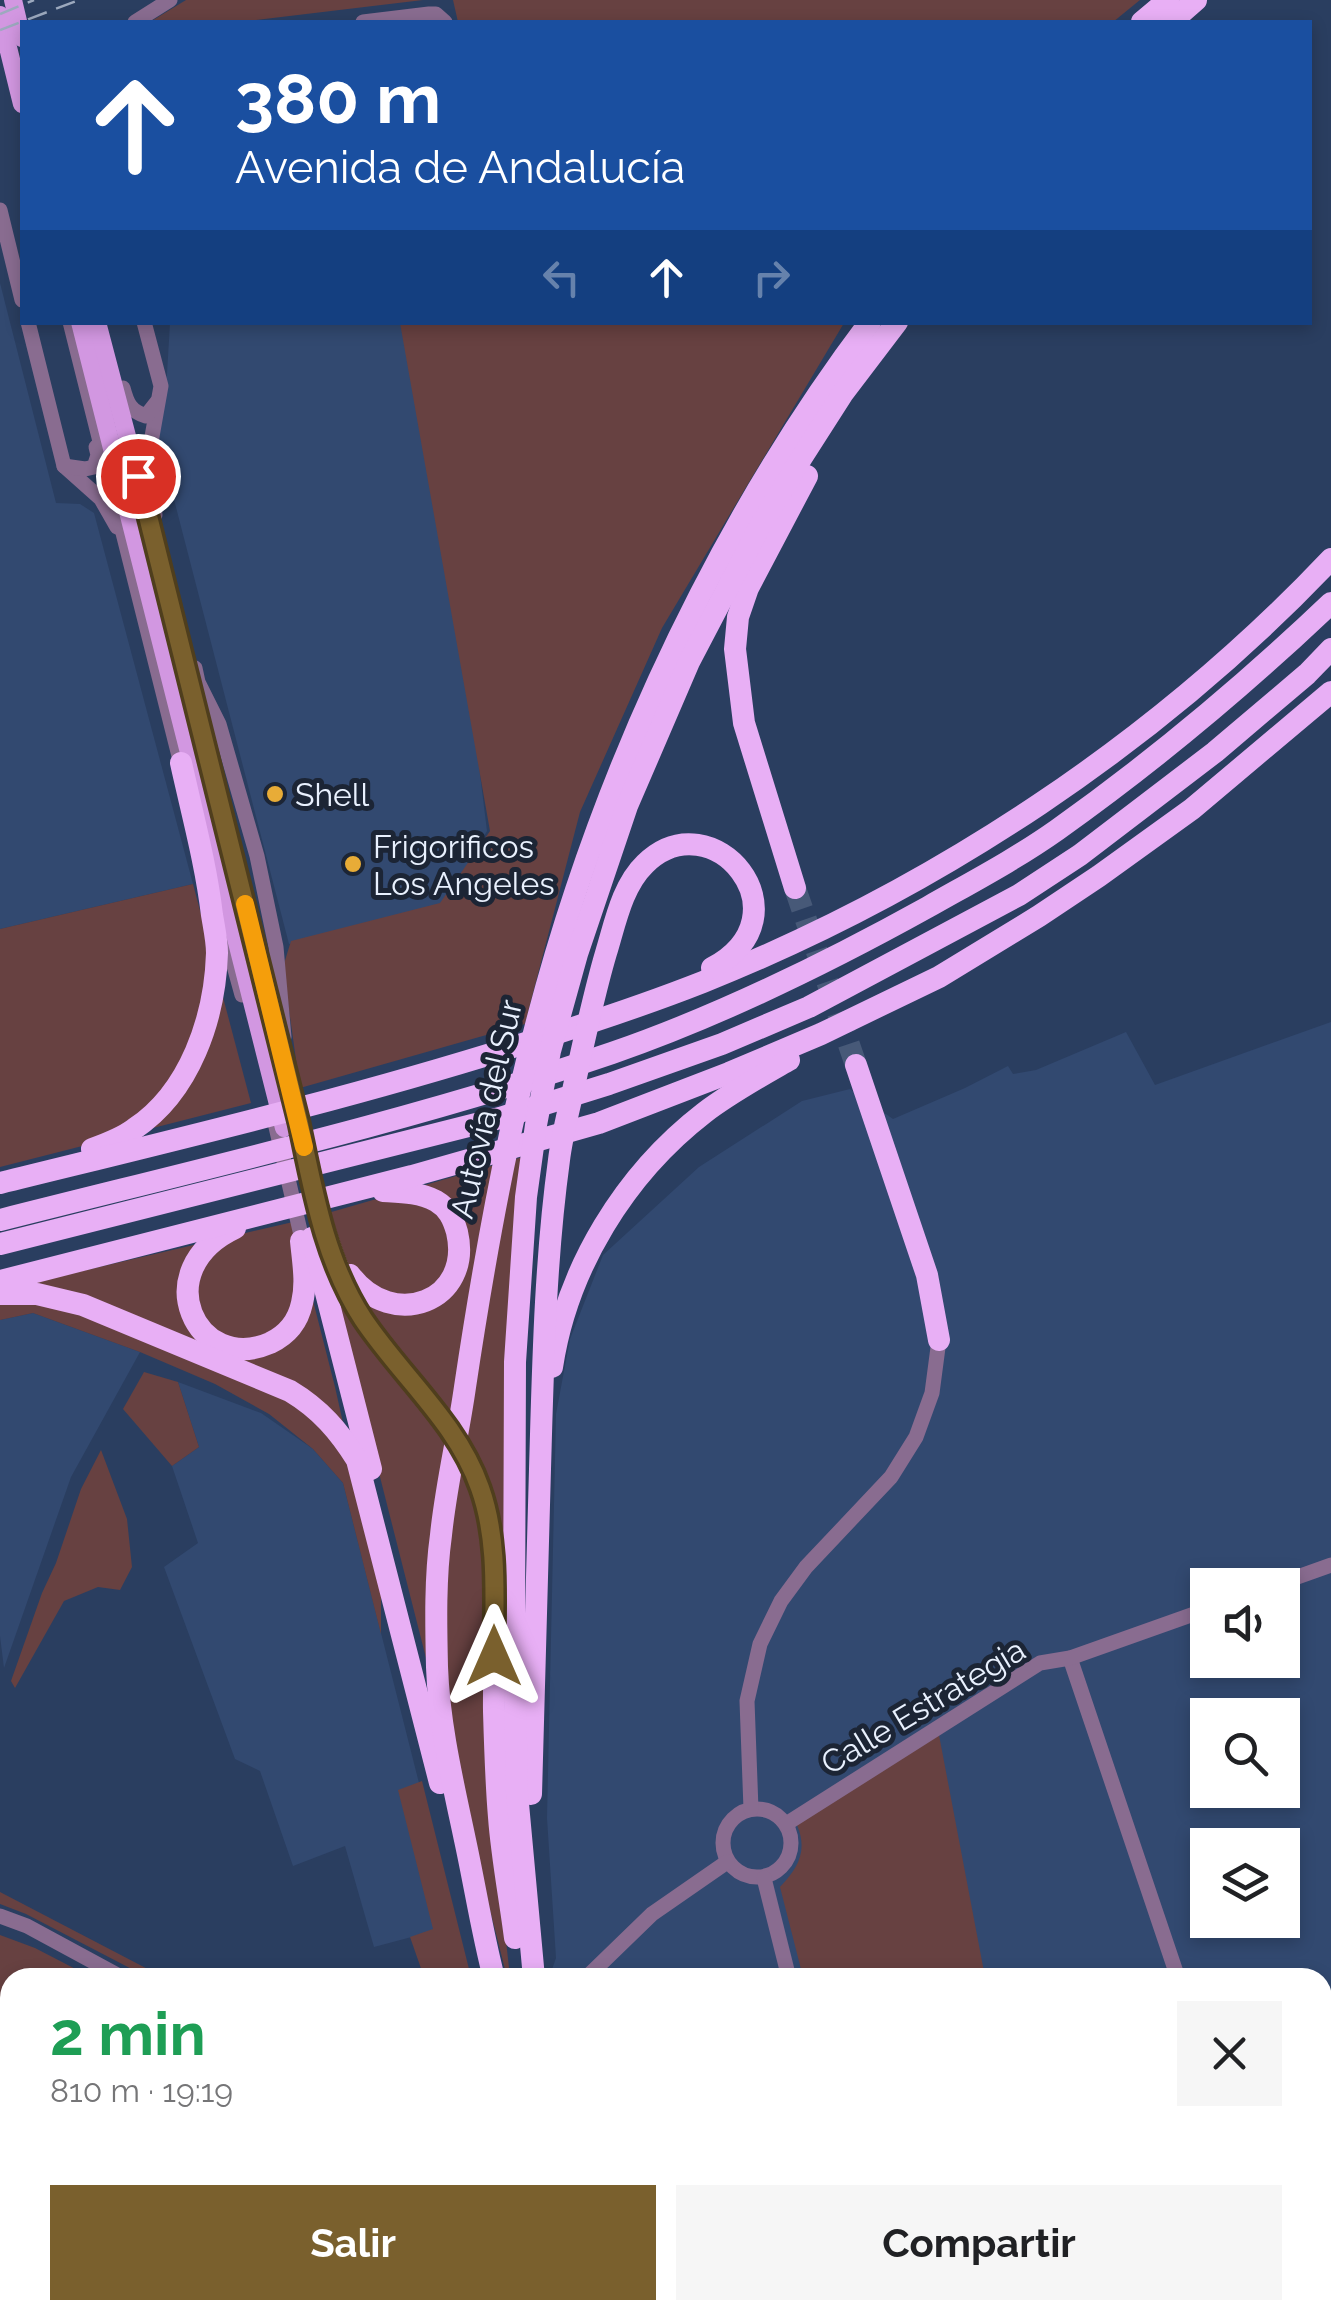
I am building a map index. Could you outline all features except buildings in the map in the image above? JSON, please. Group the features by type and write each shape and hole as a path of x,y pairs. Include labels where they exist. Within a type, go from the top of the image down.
{"highway":[{"path":"1144,20 1168,0"},
{"path":"1173,20 1196,0"},
{"name":"Autovía del Sur","path":"491,1968 443,1730 438,1670 440,1536 502,1178 538,1018 576,889 614,788 700,596 797,428 868,325"},
{"path":"795,888 744,723 735,649 738,618 748,588 818,455 895,325"},
{"name":"Autovía del Sur","path":"536,1968 517,1793 515,1362 526,1198 550,1052 615,840 689,662 759,528 802,457 843,393 895,325"},
{"path":"0,1180 231,1126 485,1056 628,1010 784,948 893,894 1008,825 1096,765 1265,625 1331,560"},
{"path":"1239,688 1331,588"},
{"path":"0,1244 241,1170 344,1132 480,1095 615,1052 791,978 898,924 1055,831 1166,749 1331,603"},
{"path":"0,1220 241,1170 350,1155 477,1123 609,1084 722,1044 809,1007 1019,895 1080,855 1215,752 1331,649"},
{"path":"0,1281 472,1160 599,1123 856,1018 939,976 1099,876 1192,809 1331,692"},
{"path":"0,1180 76,1156 135,1129 175,1088 198,1048 212,996 217,951 209,889 181,763"},
{"path":"541,1968 531,1798 543,1332 559,1157 594,994 622,901 633,880 645,863 680,846 708,846 731,859 746,876 753,896 752,919 744,940 728,959 628,1010"},
{"path":"541,1444 554,1353 576,1280 600,1232 630,1187 663,1149 705,1112 856,1018"},
{"path":"856,1065 927,1275 939,1340"},
{"path":"292,1126 320,1181 338,1253 355,1281 368,1295 396,1305 426,1300 439,1292 455,1272 459,1258 454,1220 446,1209 418,1193 360,1189"},
{"path":"292,1126 412,1628 448,1812"},
{"path":"292,1126 341,1280 364,1319 460,1446 480,1488 489,1519 494,1574 499,1820 521,1968"},
{"path":"255,1216 218,1236 194,1261 190,1274 188,1302 198,1325 222,1345 236,1350 259,1348 281,1338 294,1324 302,1304 305,1278 300,1233"},
{"path":"0,1294 36,1294 82,1305 272,1382 330,1420 357,1460 418,1704 483,1935"}],"main road":[{"path":"13,0 20,30"},
{"path":"0,16 20,96"},
{"path":"81,325 292,1126"},
{"path":"98,325 289,1081 292,1126"}],"street":[{"path":"138,20 170,0"},
{"path":"380,20 436,14 443,20"},
{"path":"0,210 20,292"},
{"path":"29,325 64,466 101,500 126,544"},
{"path":"71,325 357,1460"},
{"path":"107,325 128,405 146,416 160,399"},
{"path":"145,325 160,386 148,460 158,554"},
{"path":"64,466 94,467 98,455 88,397"},
{"path":"154,511 198,682"},
{"path":"179,640 219,724 257,856 276,946 289,1081"},
{"path":"751,1809 747,1701 760,1644 789,1590 892,1477 916,1437 932,1393 939,1340"},
{"path":"1300,1576 1331,1565"},
{"name":"Calle Estrategia","path":"786,1824 1040,1663 1070,1658 1190,1615"},
{"path":"1070,1658 1175,1968"},
{"path":"751,1809 765,1810 786,1824 791,1846 788,1860 778,1871 764,1878 746,1877 727,1862 727,1826 739,1814 751,1809"},
{"path":"596,1968 652,1914 727,1862"},
{"path":"764,1878 787,1968"},
{"path":"0,1916 27,1926 105,1968"}],"shaded area":[{"path":"186,0 423,0 257,20 153,20"},
{"path":"453,0 1140,0 1115,20 458,20"},
{"path":"0,283 56,503 80,504 94,513 193,884 0,929"},
{"path":"170,325 408,325 451,538 487,831 441,910 289,944 156,430 167,374"},
{"path":"400,325 843,325 662,628 580,812 525,1024 300,1088 283,967 291,941 440,903 490,831"},
{"path":"193,884 251,1103 0,1167 0,929"},
{"path":"1331,1022 1331,1968 552,1968 556,1958 547,1818 556,1414 570,1339 603,1255 699,1167 802,1101 850,1089 893,1119 1008,1066 1013,1074 1036,1070 1126,1032 1155,1085"},
{"path":"526,1156 493,1822 509,1968 505,1968 314,1217"},
{"path":"293,1222 381,1595 381,1634 343,1483 313,1449 269,1414 215,1384 140,1352 33,1313 0,1320 0,1290"},
{"path":"33,1313 140,1352 71,1477 4,1668 0,1636 0,1320"},
{"path":"144,1372 178,1382 199,1447 172,1466 123,1409"},
{"path":"178,1382 261,1413 313,1449 343,1483 419,1783 434,1931 374,1947 345,1846 293,1866 260,1771 235,1759 164,1567 198,1543 172,1466 199,1447"},
{"path":"101,1450 127,1519 132,1567 120,1590 98,1587 64,1601 15,1688 11,1681 42,1593 81,1489"},
{"path":"939,1735 983,1968 801,1968 780,1887 799,1859 802,1843 797,1825"},
{"path":"422,1781 469,1968 421,1968 410,1937 433,1929 398,1790"},
{"path":"0,1892 146,1968 130,1968 0,1904"},
{"path":"0,1935 74,1968 0,1968"}],"tunnel":[{"path":"795,888 856,1065"}],"railway":[{"path":"0,14 34,0"},
{"path":"26,20 79,0"},
{"path":"0,30 20,22"}],"slow traffic":[{"path":"245,904 304,1147"}],"place":[{"name":"Shell","path":"275,794"},
{"name":"Frigorificos Los Angeles","path":"353,864"}],"route":[{"path":"138,476 332,1254 341,1280 364,1319 437,1412 460,1446 480,1488 492,1542 494,1656"}]}
